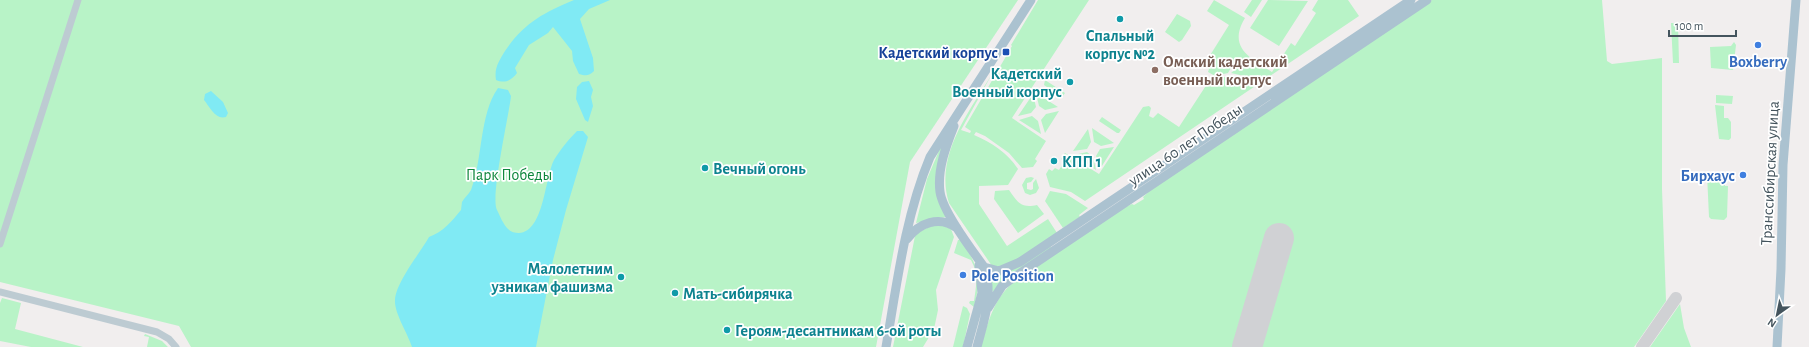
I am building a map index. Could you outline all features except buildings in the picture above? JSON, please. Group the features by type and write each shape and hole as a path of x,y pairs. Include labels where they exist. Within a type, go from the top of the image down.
{"main road":[{"path":"886,347 905,242 922,176 930,157 1031,0"},
{"name":"улица 60 лет Победы","path":"988,308 996,294 1006,283 1055,244 1360,39 1411,0"},
{"name":"улица 60 лет Победы","path":"1360,39 1427,0"},
{"name":"Транссибирская улица","path":"1776,347 1781,269 1783,157 1796,0"},
{"path":"958,115 946,146 940,184 943,203 984,267 989,284 988,308 976,347"},
{"path":"905,242 918,227 927,223 944,220 959,229"},
{"name":"улица 60 лет Победы","path":"984,267 993,270 1005,269 1055,244"},
{"path":"966,347 982,292 977,257"}],"street":[{"path":"0,244 78,0"},
{"path":"0,292 135,326 170,339 176,347"},
{"path":"162,335 173,347"}],"green space":[{"name":"Парк Победы","path":"0,0 1018,0 910,162 876,347 191,347 179,326 0,282"},
{"path":"1038,0 1089,0 1012,118 1046,141 1035,159 1037,161 1033,167 1022,168 1009,153 985,136 976,132 974,135 999,149 1014,163 1018,169 1008,185 979,186 979,204 1007,246 1048,219 1057,233 1027,256 1010,264 992,266 949,203 946,186 946,168 956,135 964,119 992,74 961,130 970,133 971,131 965,127"},
{"path":"1214,0 1245,18 1240,28 1240,45 1249,57 1272,72 1291,43 1295,46 1316,13 1312,10 1318,0 1348,0 1359,16 1085,201 1071,192 1050,187 1046,174 1049,169 1052,171 1055,168 1059,170 1064,162 1061,159 1065,153 1099,174 1143,107 1149,106 1151,108 1149,116 1153,118 1158,113 1179,127 1207,84 1214,86 1220,77 1230,77 1252,81 1253,78 1231,73 1242,64 1239,62 1232,66 1228,73 1215,76 1208,72 1209,69 1204,65 1229,25 1207,11"},
{"path":"1252,0 1262,0 1251,17 1244,12"},
{"path":"1268,0 1308,1 1279,46 1250,28"},
{"path":"1432,0 1602,0 1607,61 1612,64 1662,58 1662,189 1666,301 1634,347 981,347 992,312 1000,297 1012,283 1121,209 1132,204 1134,205 1144,199 1143,197 1153,188"},
{"path":"1177,14 1190,21 1191,26 1179,42 1165,32"},
{"path":"1671,23 1678,23 1679,63 1673,63"},
{"path":"1734,42 1736,45 1733,70 1711,68 1710,47 1731,46"},
{"path":"1045,80 1065,93 1062,97 1044,85"},
{"path":"1036,93 1058,107 1045,110 1039,106"},
{"path":"1033,94 1036,107 1031,113 1018,116"},
{"path":"1716,95 1733,96 1732,104 1716,103"},
{"path":"1715,105 1724,106 1724,118 1728,118 1731,122 1731,138 1729,140 1719,139"},
{"path":"1059,111 1045,133 1041,120 1046,114"},
{"path":"1032,116 1038,121 1041,134 1019,120"},
{"path":"1102,117 1121,130 1119,133 1099,121"},
{"path":"1092,128 1114,143 1101,146 1094,142"},
{"path":"1088,129 1091,142 1087,149 1073,151"},
{"path":"941,146 946,217 916,223 927,179"},
{"path":"1114,147 1100,169 1096,156 1100,149"},
{"path":"1087,152 1093,157 1096,170 1074,155"},
{"path":"1725,173 1725,186 1728,186 1727,217 1724,220 1711,219 1709,217 1707,174"},
{"path":"1026,178 1034,178 1031,182 1027,183 1027,189 1033,189 1033,183 1036,179 1039,188 1036,193 1030,195 1025,193 1022,185"},
{"path":"1009,190 1014,198 1020,203 1027,206 1037,205 1044,214 1018,233 994,199 995,191"},
{"path":"1050,191 1066,194 1088,208 1079,215 1080,217 1063,228 1045,201"},
{"path":"937,223 951,229 954,237 936,290 938,310 934,329 923,347 893,347 915,236 917,233"},
{"path":"958,240 961,240 967,249 975,265 977,272 978,288 974,307 969,303 970,301 974,301 976,291 976,275 974,265 971,260 954,253"},
{"path":"1050,246 1052,249 993,293 988,272"},
{"path":"2,298 21,303 15,329 83,347 31,347 0,341 0,303"},
{"path":"1680,304 1684,328 1691,347 1650,347"},
{"path":"963,306 967,308 970,314 963,347 953,347"},
{"path":"145,334 162,341 168,347 147,347 149,337 144,336"}],"water":[{"path":"574,0 610,0 589,9 580,19 593,58 594,71 587,75 579,74 573,61 572,51 553,27 548,33 529,45 515,68 517,73 513,78 502,82 496,80 496,68 499,61 519,33 544,14"},
{"path":"589,81 593,90 591,97 593,106 588,122 585,120 576,99 577,87 582,82"},
{"path":"498,88 508,90 511,96 496,190 497,210 506,227 510,231 519,233 527,230 534,224 539,214 554,160 577,131 583,131 588,137 553,260 536,347 412,347 395,305 396,293 404,276 429,237 447,226 461,210 462,202 471,190 478,165 487,111"},
{"path":"211,91 223,102 228,113 226,117 219,117 216,115 204,100 205,94"}],"taxiway":[{"path":"1642,347 1676,298"}],"runway":[{"path":"1247,347 1279,238"}],"place":[{"name":"Спальный корпус №2","path":"1120,19"},
{"name":"Boxberry","path":"1758,45"},
{"name":"Кадетский корпус","path":"1006,52"},
{"name":"Омский кадетский военный корпус","path":"1155,70"},
{"name":"Кадетский Военный корпус","path":"1070,82"},
{"name":"КПП 1","path":"1054,161"},
{"name":"Вечный огонь","path":"705,168"},
{"name":"Бирхаус","path":"1743,175"},
{"name":"Pole Position","path":"963,275"},
{"name":"Малолетним узникам фашизма","path":"621,277"},
{"name":"Мать-сибирячка","path":"675,293"},
{"name":"Героям-десантникам 6-ой роты","path":"727,330"}]}
